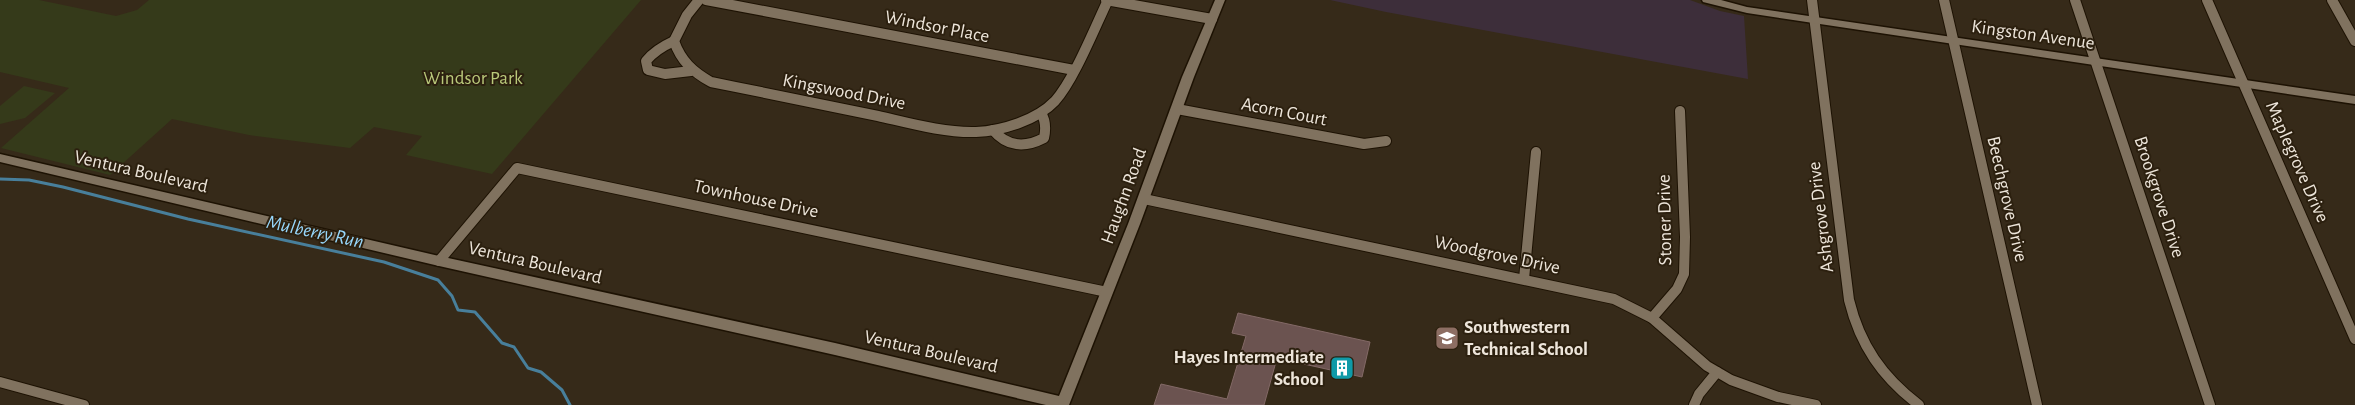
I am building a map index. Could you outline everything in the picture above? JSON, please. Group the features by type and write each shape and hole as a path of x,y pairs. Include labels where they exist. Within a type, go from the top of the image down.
{"street":[{"path":"691,71 665,74 652,72 646,67 646,62 654,53 674,41 687,15 699,0"},
{"name":"Windsor Place","path":"706,0 1074,70"},
{"path":"1107,0 1212,19"},
{"name":"Kingswood Drive","path":"674,41 681,59 691,71 711,82 935,128 967,132 993,130 1013,125 1041,113 1062,92 1107,0"},
{"name":"Haughn Road","path":"1062,404 1144,199 1177,108 1220,0"},
{"name":"Kingston Avenue","path":"1708,0 1747,10 2355,100"},
{"name":"Ashgrove Drive","path":"1812,0 1849,300 1854,325 1867,352 1876,364 1919,405"},
{"name":"Beechgrove Drive","path":"1944,0 2036,405"},
{"name":"Brookgrove Drive","path":"2075,0 2210,405"},
{"name":"Maplegrove Drive","path":"2207,0 2355,339"},
{"path":"2332,0 2355,41"},
{"name":"Acorn Court","path":"1177,108 1345,141 1364,144 1386,141"},
{"name":"Stoner Drive","path":"1652,318 1677,289 1684,274 1686,237 1680,111"},
{"path":"993,130 998,137 1009,143 1017,145 1032,144 1044,138 1046,131 1044,117 1041,113"},
{"path":"1524,279 1536,152"},
{"name":"Ventura Boulevard","path":"0,158 439,261 826,347 1062,404"},
{"name":"Townhouse Drive","path":"439,261 517,168 1107,292"},
{"name":"Woodgrove Drive","path":"1144,199 1614,299 1652,318 1717,372 1762,393 1816,405"},
{"path":"1694,405 1699,394 1717,372"},
{"path":"0,382 84,405"}],"shaded area":[{"path":"1330,0 1690,0 1720,11 1744,16 1748,79 1386,12"}],"green space":[{"name":"Windsor Park","path":"0,0 39,0 116,16 137,10 149,0 641,0 492,174 406,155 422,136 374,127 350,148 249,135 172,119 110,175 1,148 69,88 0,72"},
{"path":"24,86 55,93 25,118 0,124 0,106"}],"building":[{"name":"Hayes Intermediate School","path":"1238,313 1370,342 1362,377 1277,358 1264,405 1154,405 1161,384 1227,399 1246,336 1232,333"}],"waterway":[{"name":"Mulberry Run","path":"0,179 29,180 63,187 188,219 384,262 438,280 452,296 458,310 475,312 502,343 514,347 528,368 541,372 562,390 570,405"}],"place":[{"name":"Southwestern Technical School","path":"1447,338"},
{"name":"Hayes Intermediate School","path":"1342,368"}]}
